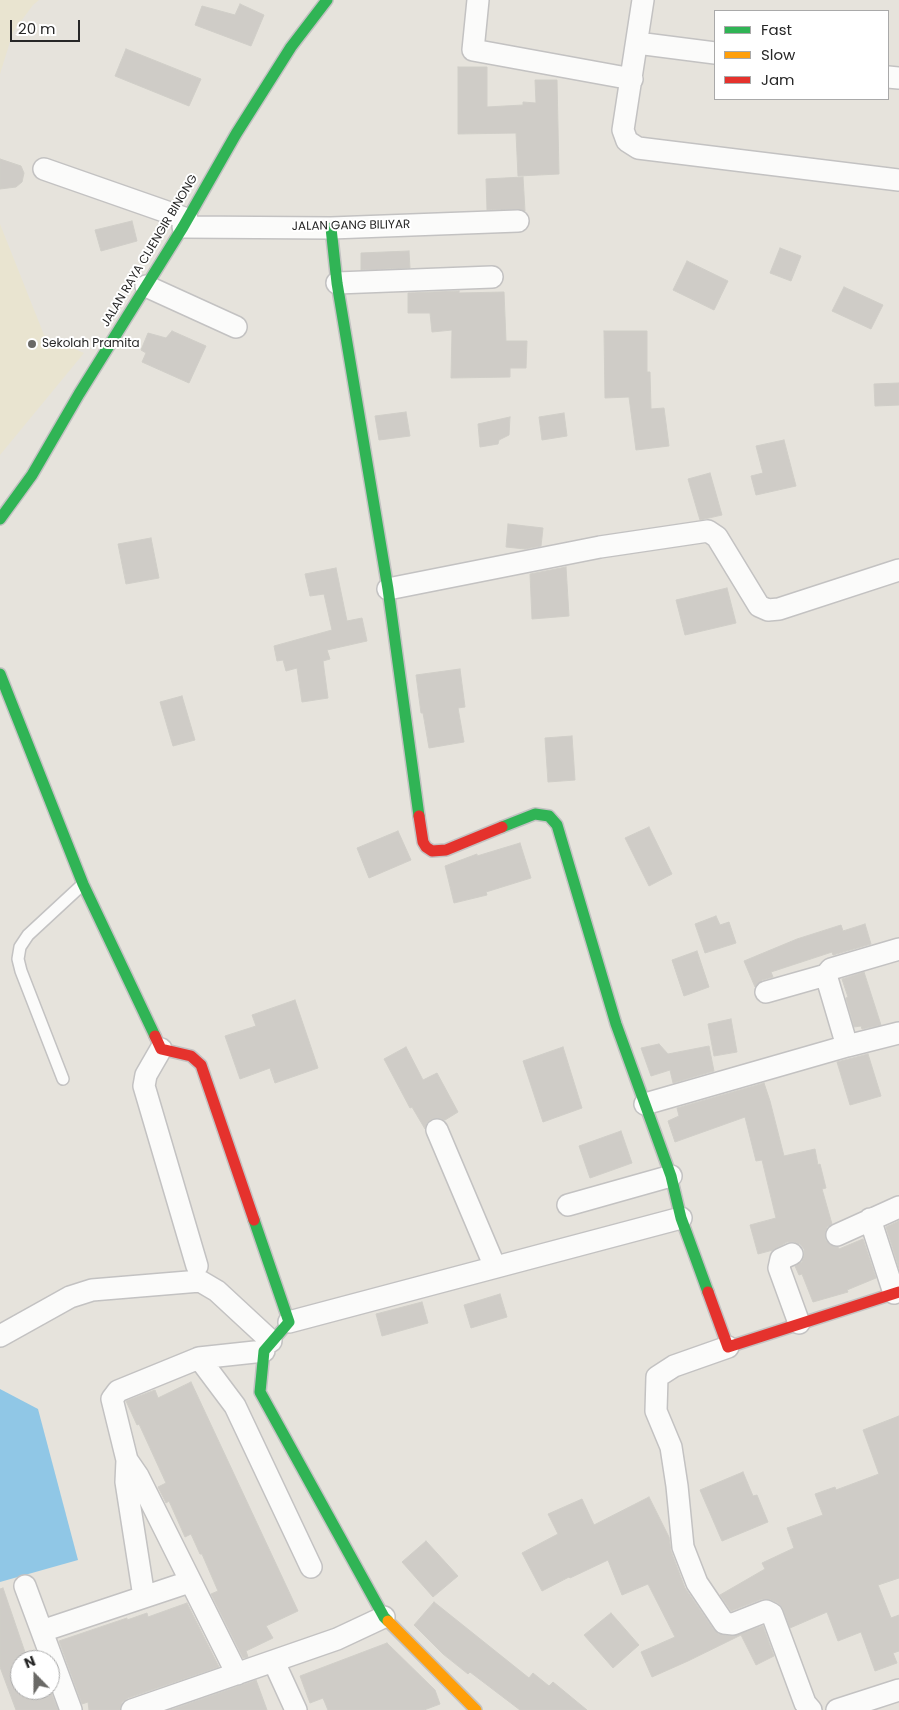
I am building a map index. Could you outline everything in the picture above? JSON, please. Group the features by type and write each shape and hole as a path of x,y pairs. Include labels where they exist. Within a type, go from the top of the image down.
{"street":[{"name":"JALAN RAYA CIJENGIR BINONG","path":"0,519 32,475 185,223 236,134 291,47 327,0"},
{"path":"478,0 473,50 632,79"},
{"path":"643,0 623,130 627,141 638,148 899,180"},
{"path":"637,43 714,53"},
{"name":"JALAN GANG BILIYAR","path":"44,169 185,223 331,228 518,220"},
{"path":"331,228 337,282 388,589 423,842 426,848 438,852 536,814 549,816 557,826 616,1024 671,1176 681,1218 728,1347"},
{"path":"337,282 492,277"},
{"path":"146,286 236,327"},
{"path":"388,589 600,546 708,531 717,537 759,606 768,610 779,609 899,570"},
{"path":"0,674 83,884 161,1049"},
{"path":"766,992 826,975 831,969 899,949"},
{"path":"826,975 847,1046"},
{"path":"645,1104 899,1033"},
{"path":"161,1049 146,1075 144,1086 197,1266"},
{"path":"161,1049 191,1056 200,1064 290,1322"},
{"path":"437,1130 495,1267"},
{"path":"568,1205 671,1176"},
{"path":"837,1235 870,1218 899,1207"},
{"path":"471,1709 384,1617 260,1392 268,1346 290,1322 681,1218"},
{"path":"811,1710 805,1702 772,1614 766,1611 734,1624 724,1622 697,1583 683,1547 671,1447 656,1411 657,1377 674,1366 728,1347 896,1293 870,1218"},
{"path":"792,1254 781,1259 779,1268 799,1323"},
{"path":"0,1336 70,1297 92,1290 200,1281 217,1291 268,1346"},
{"path":"144,1597 126,1482 127,1460 112,1399 118,1391 199,1358 268,1346"},
{"path":"199,1358 234,1406 311,1568"},
{"path":"234,1406 260,1392"},
{"path":"127,1460 138,1476 189,1582 237,1674"},
{"path":"42,1631 189,1582"},
{"path":"25,1586 71,1710"},
{"path":"132,1710 337,1639 384,1617"},
{"path":"274,1662 296,1710"},
{"path":"837,1710 899,1690"}],"lane":[{"path":"63,1079 18,959 20,947 28,935 83,884"}],"shaded area":[{"path":"0,0 39,0 33,5 13,32 0,74"},
{"name":"Sekolah Pramita","path":"0,224 44,335 84,353 0,455"}],"water":[{"path":"0,1389 38,1409 78,1560 0,1582"}],"building":[{"path":"240,4 264,15 251,46 195,25 202,6 235,15"},
{"path":"126,49 201,79 189,106 115,76"},
{"path":"458,67 487,67 487,107 523,105 523,102 536,103 535,80 557,80 559,174 518,176 516,133 458,134"},
{"path":"0,159 21,166 24,173 22,182 16,187 0,189"},
{"path":"523,177 525,211 518,209 487,210 486,179"},
{"path":"132,221 137,241 101,251 95,230"},
{"path":"780,248 801,256 791,281 770,273"},
{"path":"409,251 410,268 361,270 361,253"},
{"path":"687,261 728,281 714,310 673,290"},
{"path":"844,287 883,305 871,329 832,311"},
{"path":"459,291 459,293 504,292 506,341 527,341 526,368 510,368 510,377 451,378 452,330 432,332 430,313 408,313 408,293"},
{"path":"172,331 206,346 189,383 142,362 146,353 141,350 148,333 166,338"},
{"path":"604,331 647,331 647,372 650,372 651,409 664,408 669,446 636,450 629,397 605,398"},
{"path":"899,383 899,405 875,406 874,384"},
{"path":"406,412 410,436 379,440 375,416"},
{"path":"564,413 567,436 542,440 539,417"},
{"path":"510,417 509,435 499,440 498,444 480,447 478,424"},
{"path":"784,440 796,486 756,495 751,476 763,473 756,446"},
{"path":"710,473 722,515 700,520 688,479"},
{"path":"508,524 543,528 541,546 525,549 506,547"},
{"path":"151,538 159,578 126,584 118,544"},
{"path":"566,567 569,616 532,619 530,574"},
{"path":"336,568 347,621 362,618 367,641 327,650 330,659 323,661 328,698 302,702 297,668 286,671 283,660 277,661 274,646 332,630 324,594 310,596 305,574"},
{"path":"727,588 736,623 685,635 676,600"},
{"path":"460,669 465,707 458,708 464,742 429,748 423,713 421,713 416,675"},
{"path":"182,696 195,740 173,746 160,702"},
{"path":"572,736 575,780 548,782 545,738"},
{"path":"649,827 672,874 649,886 625,838"},
{"path":"398,831 411,860 369,878 357,848"},
{"path":"520,843 531,878 486,892 487,895 454,903 445,866 477,854 477,856"},
{"path":"716,916 720,925 729,922 736,943 705,953 695,924"},
{"path":"865,924 871,944 833,955 832,952 771,972 773,977 762,980 755,987 744,961 797,939 841,925 843,931"},
{"path":"697,951 709,987 684,996 672,960"},
{"path":"864,972 881,1025 862,1029 861,1026 854,1027 842,979"},
{"path":"295,1000 318,1068 275,1083 270,1068 240,1079 225,1036 256,1026 252,1015"},
{"path":"731,1019 737,1052 714,1056 708,1024"},
{"path":"659,1044 668,1054 709,1046 714,1071 673,1083 670,1070 651,1076 641,1048"},
{"path":"406,1047 423,1080 437,1073 458,1112 445,1120 432,1119 427,1123 425,1129 412,1107 410,1108 384,1059"},
{"path":"563,1047 582,1108 543,1122 523,1061"},
{"path":"868,1054 881,1096 850,1105 837,1062"},
{"path":"764,1083 784,1156 815,1149 826,1188 822,1189 832,1224 827,1227 825,1233 826,1241 839,1249 863,1239 876,1278 847,1290 848,1292 813,1302 802,1274 799,1275 795,1266 802,1262 804,1256 804,1249 800,1244 787,1242 773,1250 758,1254 750,1225 776,1218 762,1160 756,1161 745,1117 675,1142 668,1121 679,1116 677,1108"},
{"path":"621,1131 632,1163 590,1178 579,1146"},
{"path":"899,1221 899,1268 886,1227"},
{"path":"500,1294 507,1317 471,1328 464,1305"},
{"path":"422,1302 428,1323 382,1336 376,1314"},
{"path":"191,1382 298,1611 266,1626 273,1638 246,1651 248,1657 243,1658 211,1594 218,1591 202,1554 200,1554 191,1534 185,1537 169,1501 166,1503 158,1487 166,1483 139,1424 137,1425 126,1401 155,1390 158,1398"},
{"path":"899,1416 899,1578 878,1585 891,1618 899,1615 899,1651 893,1653 897,1663 875,1671 861,1632 838,1641 827,1612 790,1628 783,1609 778,1603 771,1600 762,1599 731,1611 720,1595 765,1569 762,1563 794,1548 787,1528 823,1515 815,1494 835,1487 836,1490 879,1474 863,1430"},
{"path":"743,1472 753,1496 757,1495 768,1522 722,1541 700,1490"},
{"path":"649,1497 669,1537 671,1551 685,1588 714,1630 718,1634 732,1636 763,1626 774,1656 756,1665 741,1635 652,1677 641,1652 675,1637 648,1584 622,1595 608,1560 542,1591 522,1553 558,1534 548,1514 582,1499 594,1525"},
{"path":"426,1541 458,1576 433,1597 402,1562"},
{"path":"3,1588 24,1650 10,1650 10,1694 0,1667 0,1589"},
{"path":"434,1602 529,1678 533,1673 549,1686 553,1682 587,1710 520,1710 470,1672 468,1674 443,1654 414,1625"},
{"path":"187,1603 219,1667 128,1698 122,1702 120,1710 89,1710 88,1702 82,1704 59,1641 127,1618 127,1620 147,1613 148,1617"},
{"path":"611,1613 639,1645 613,1668 584,1635"},
{"path":"387,1643 435,1690 440,1704 424,1710 328,1710 323,1698 310,1703 300,1676"},
{"path":"256,1680 267,1710 170,1710 242,1685"},
{"path":"12,1700 54,1700 58,1710 16,1710"}],"traffic: fast":[{"path":"0,519 32,475 79,394 183,227 236,134 291,47 327,0"},
{"path":"331,228 337,283 388,589 419,816"},
{"path":"0,674 83,884 155,1036"},
{"path":"502,827 535,814 549,816 557,825 616,1024 671,1176 681,1218 708,1292"},
{"path":"254,1220 289,1322 264,1351 260,1392 384,1617 388,1621"}],"traffic: slow":[{"path":"388,1621 476,1710"}],"traffic: jam":[{"path":"419,816 423,842 432,851 446,850 502,827"},
{"path":"155,1036 161,1049 191,1056 201,1065 254,1220"},
{"path":"708,1292 728,1347 899,1292"}],"place":[{"name":"Sekolah Pramita","path":"32,344"}]}
